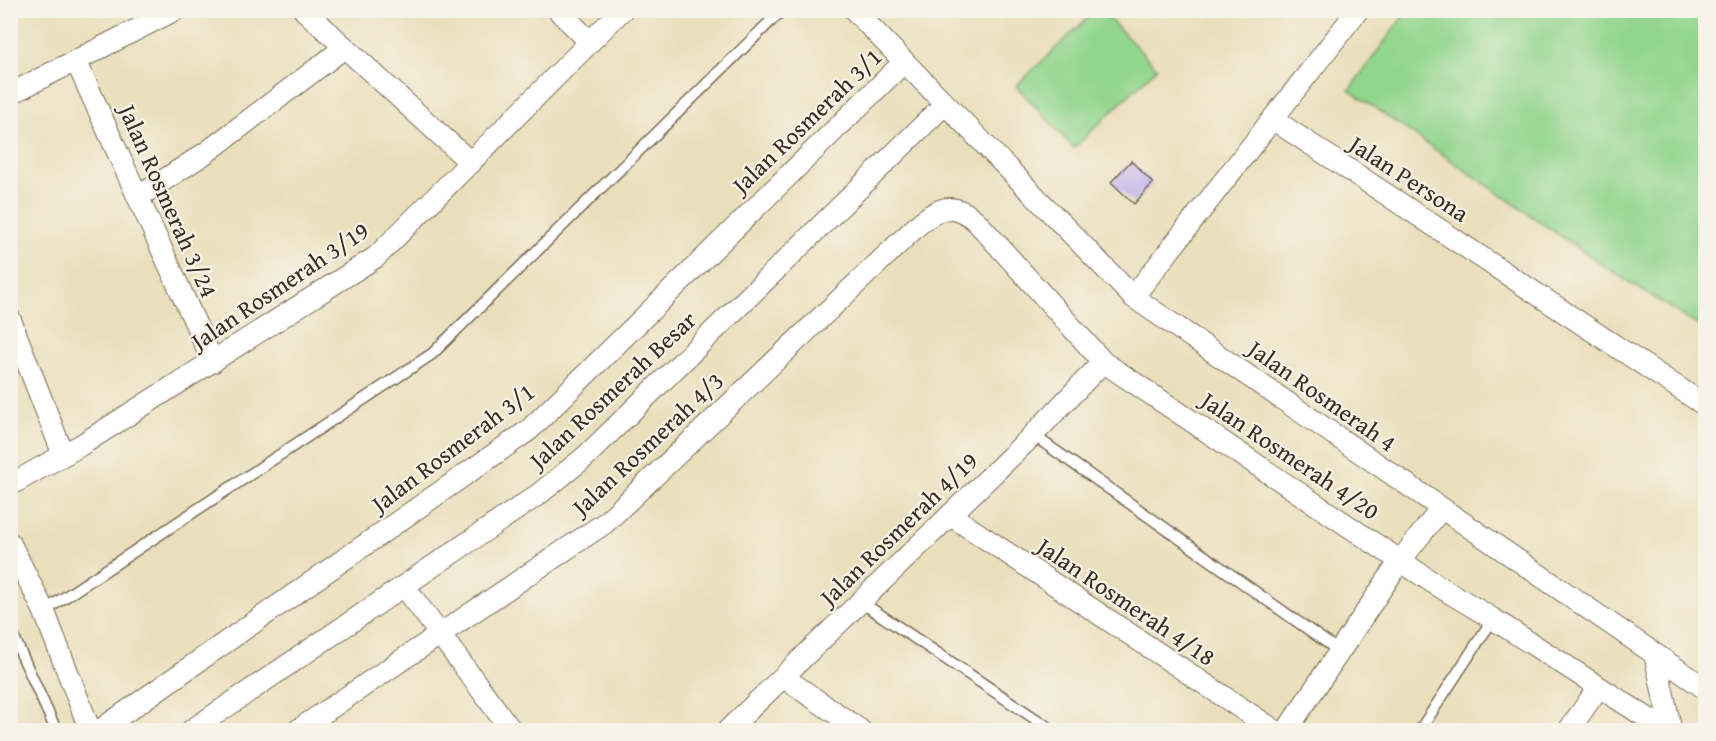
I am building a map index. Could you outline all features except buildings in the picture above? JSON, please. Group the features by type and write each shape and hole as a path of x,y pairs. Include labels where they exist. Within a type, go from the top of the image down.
{"street":[{"path":"10,94 175,10"},
{"path":"304,10 471,163"},
{"path":"558,10 590,42"},
{"name":"Jalan Rosmerah 3/19","path":"10,485 81,446 376,257 622,10"},
{"name":"Jalan Rosmerah 4","path":"854,10 1133,297 1706,690"},
{"path":"1133,297 1358,10"},
{"path":"138,197 207,152 344,48"},
{"name":"Jalan Rosmerah 3/24","path":"76,61 213,362"},
{"name":"Jalan Rosmerah 3/1","path":"87,728 529,430 904,62"},
{"name":"Jalan Rosmerah Besar","path":"192,730 539,494 585,457 944,105"},
{"name":"Jalan Persona","path":"1274,120 1706,406"},
{"name":"Jalan Rosmerah 4/20","path":"918,225 933,212 951,208 965,211 1103,362 1400,561 1666,730"},
{"name":"Jalan Rosmerah 4/3","path":"298,730 605,523 918,225"},
{"path":"10,319 63,454"},
{"name":"Jalan Rosmerah 4/19","path":"728,730 1033,435 1103,362"},
{"path":"1287,730 1400,561 1441,509"},
{"name":"Jalan Rosmerah 4/18","path":"950,515 1274,730"},
{"path":"10,543 44,611 87,728"},
{"path":"404,586 511,730"},
{"path":"1655,656 1671,730"},
{"path":"783,676 860,730"},
{"path":"1569,730 1598,687"}],"lane":[{"path":"44,611 432,354 782,10"},
{"path":"1033,435 1339,651"},
{"path":"861,602 1052,730"},
{"path":"1420,730 1493,618"},
{"path":"10,629 56,730"}],"green space":[{"path":"1096,10 1102,11 1157,68 1074,148 1016,86"},
{"path":"1407,11 1705,11 1705,330 1607,268 1349,90"}]}
